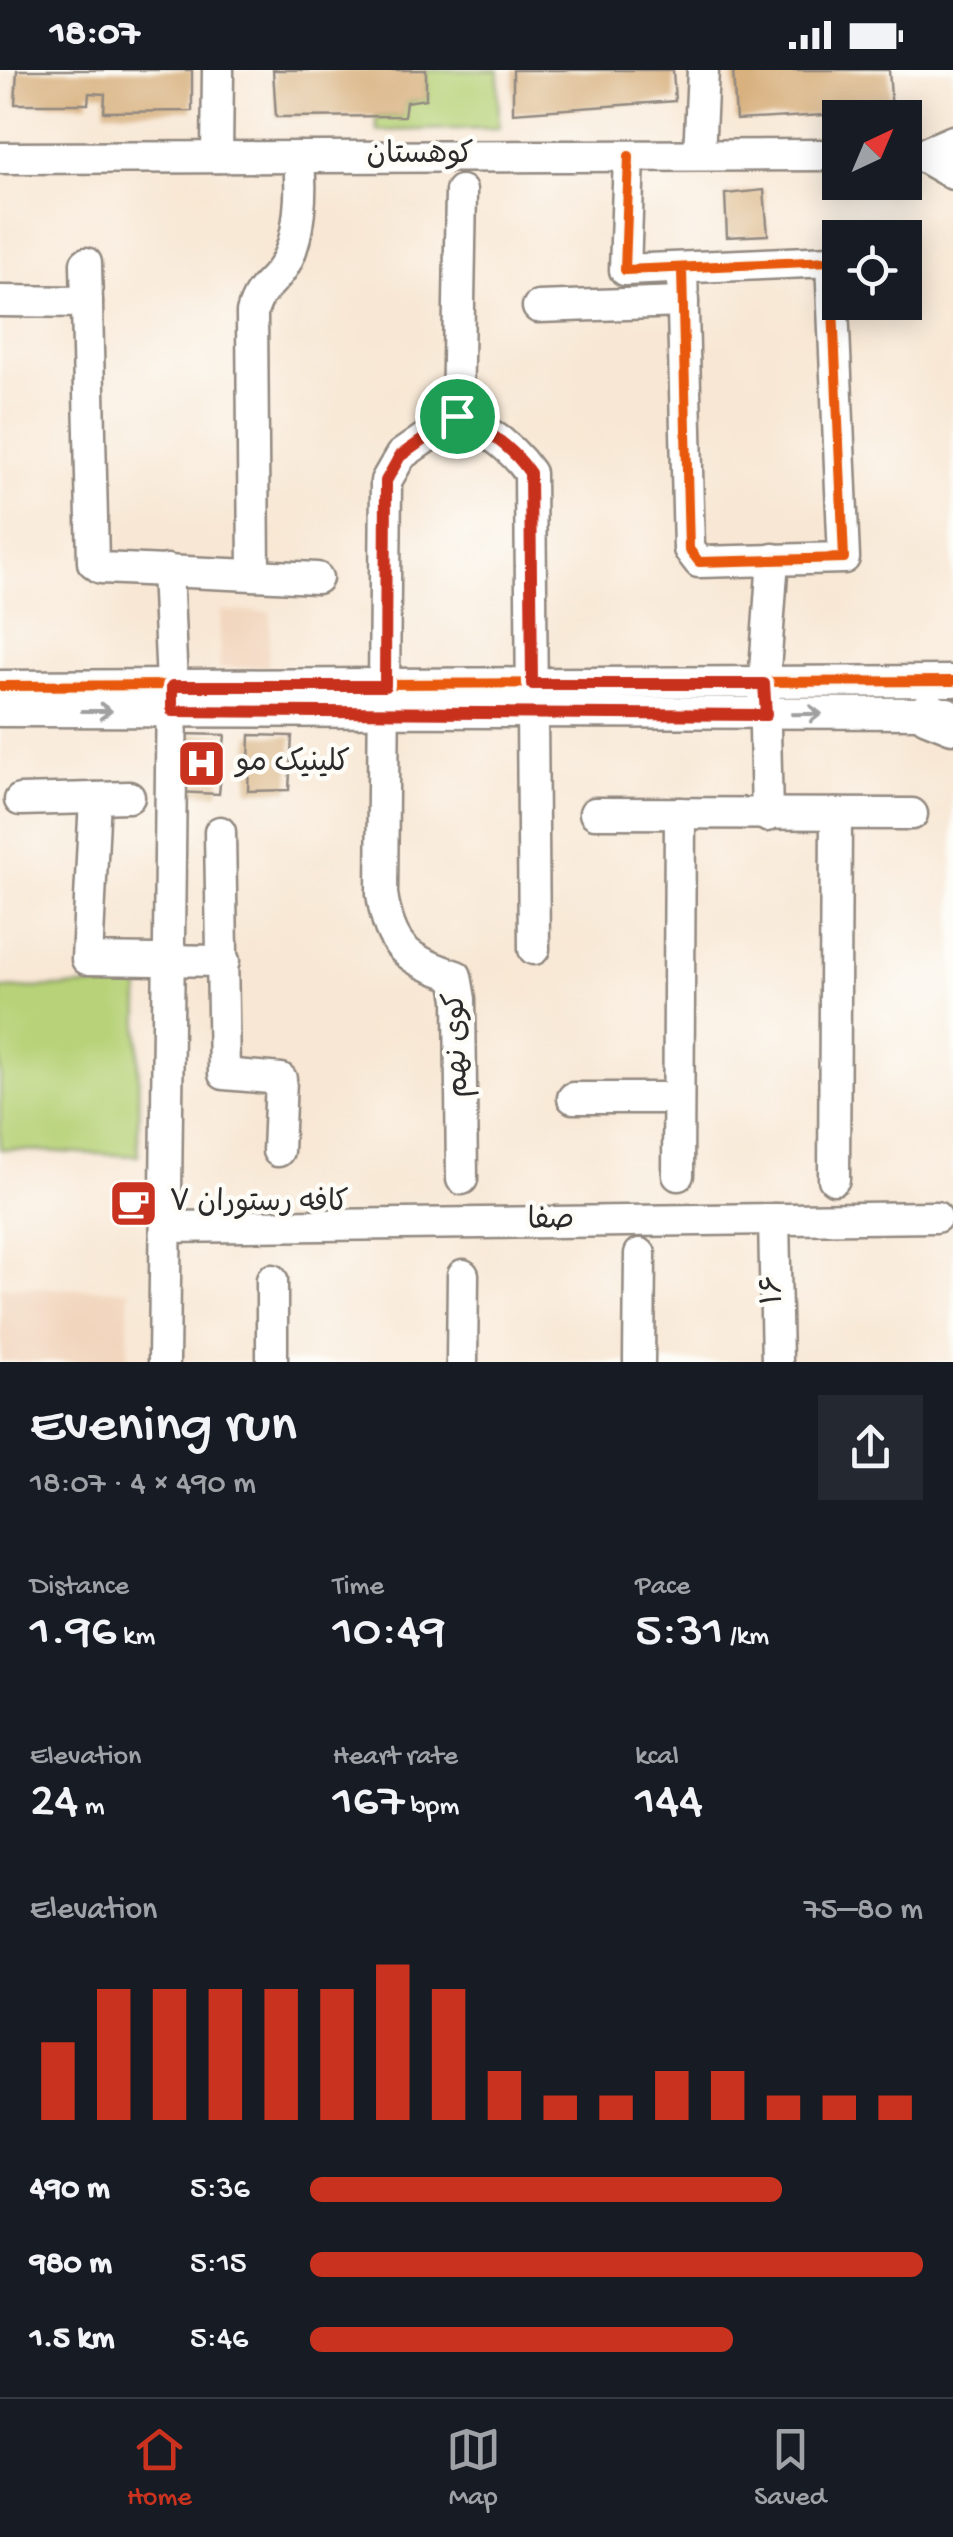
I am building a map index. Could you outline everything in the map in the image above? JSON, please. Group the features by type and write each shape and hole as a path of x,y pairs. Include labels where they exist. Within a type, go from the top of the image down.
{"street":[{"path":"217,157 218,70"},
{"path":"699,156 704,70"},
{"path":"922,152 953,141"},
{"name":"کوهستان","path":"0,158 822,155"},
{"path":"629,156 625,270 831,261 846,552 839,560 699,562 690,549 682,270"},
{"path":"254,575 252,313 264,285 281,270 293,248 298,157"},
{"path":"922,160 953,174"},
{"path":"457,416 461,191"},
{"path":"86,263 92,562 101,568 317,578"},
{"path":"0,301 87,302"},
{"path":"538,306 683,302"},
{"path":"457,416 516,453 530,473 534,949"},
{"path":"385,698 386,481 400,456 457,416"},
{"path":"767,816 764,684 773,559"},
{"path":"164,1362 172,698 167,570"},
{"path":"0,686 172,698 532,698 764,684 953,682"},
{"path":"0,711 172,698"},
{"name":"کوی نهم","path":"385,698 382,894 386,921 391,937 422,964 456,976 460,1000 462,1178"},
{"path":"532,698 766,715 945,716"},
{"path":"20,800 128,797"},
{"path":"95,798 87,959 224,960"},
{"path":"595,813 912,814"},
{"path":"678,1175 680,813"},
{"path":"834,1178 836,814"},
{"path":"220,832 224,1074 281,1080 278,1151"},
{"path":"573,1098 678,1098"},
{"name":"صفا","path":"167,1227 947,1218"},
{"name":"۱۶","path":"774,1219 777,1362"},
{"path":"639,1362 640,1254"},
{"path":"462,1275 462,1362"},
{"path":"272,1280 272,1362"}],"shaded area":[{"path":"221,611 271,612 268,667 219,668"},
{"path":"0,1287 129,1290 127,1362 0,1362"}],"green space":[{"path":"426,70 498,70 499,128 377,131 376,117 403,116 406,102 426,99"},
{"path":"139,984 138,1156 0,1149 0,989"}],"building":[{"path":"17,70 192,70 192,111 104,112 105,94 89,93 88,104 15,104"},
{"path":"273,70 426,70 426,99 406,102 404,116 276,117"},
{"path":"513,70 673,70 675,101 513,113"},
{"path":"733,70 889,70 891,100 822,100 822,115 736,120"},
{"path":"764,190 768,235 727,237 725,194"},
{"name":"کلینیک مو","path":"182,734 225,735 219,794 177,792"},
{"path":"250,735 292,736 289,790 248,791"}],"cycle path":[{"path":"629,156 625,270 831,261 844,558 699,562 689,549 682,270"},
{"path":"0,686 953,681"}],"place":[{"name":"کلینیک مو","path":"201,764"},
{"name":"کافه رستوران ۷","path":"134,1204"}],"route":[{"path":"457,416 516,453 530,473 532,684 764,684 766,715 172,711 172,686 385,686 386,481 400,456 457,416"}]}
